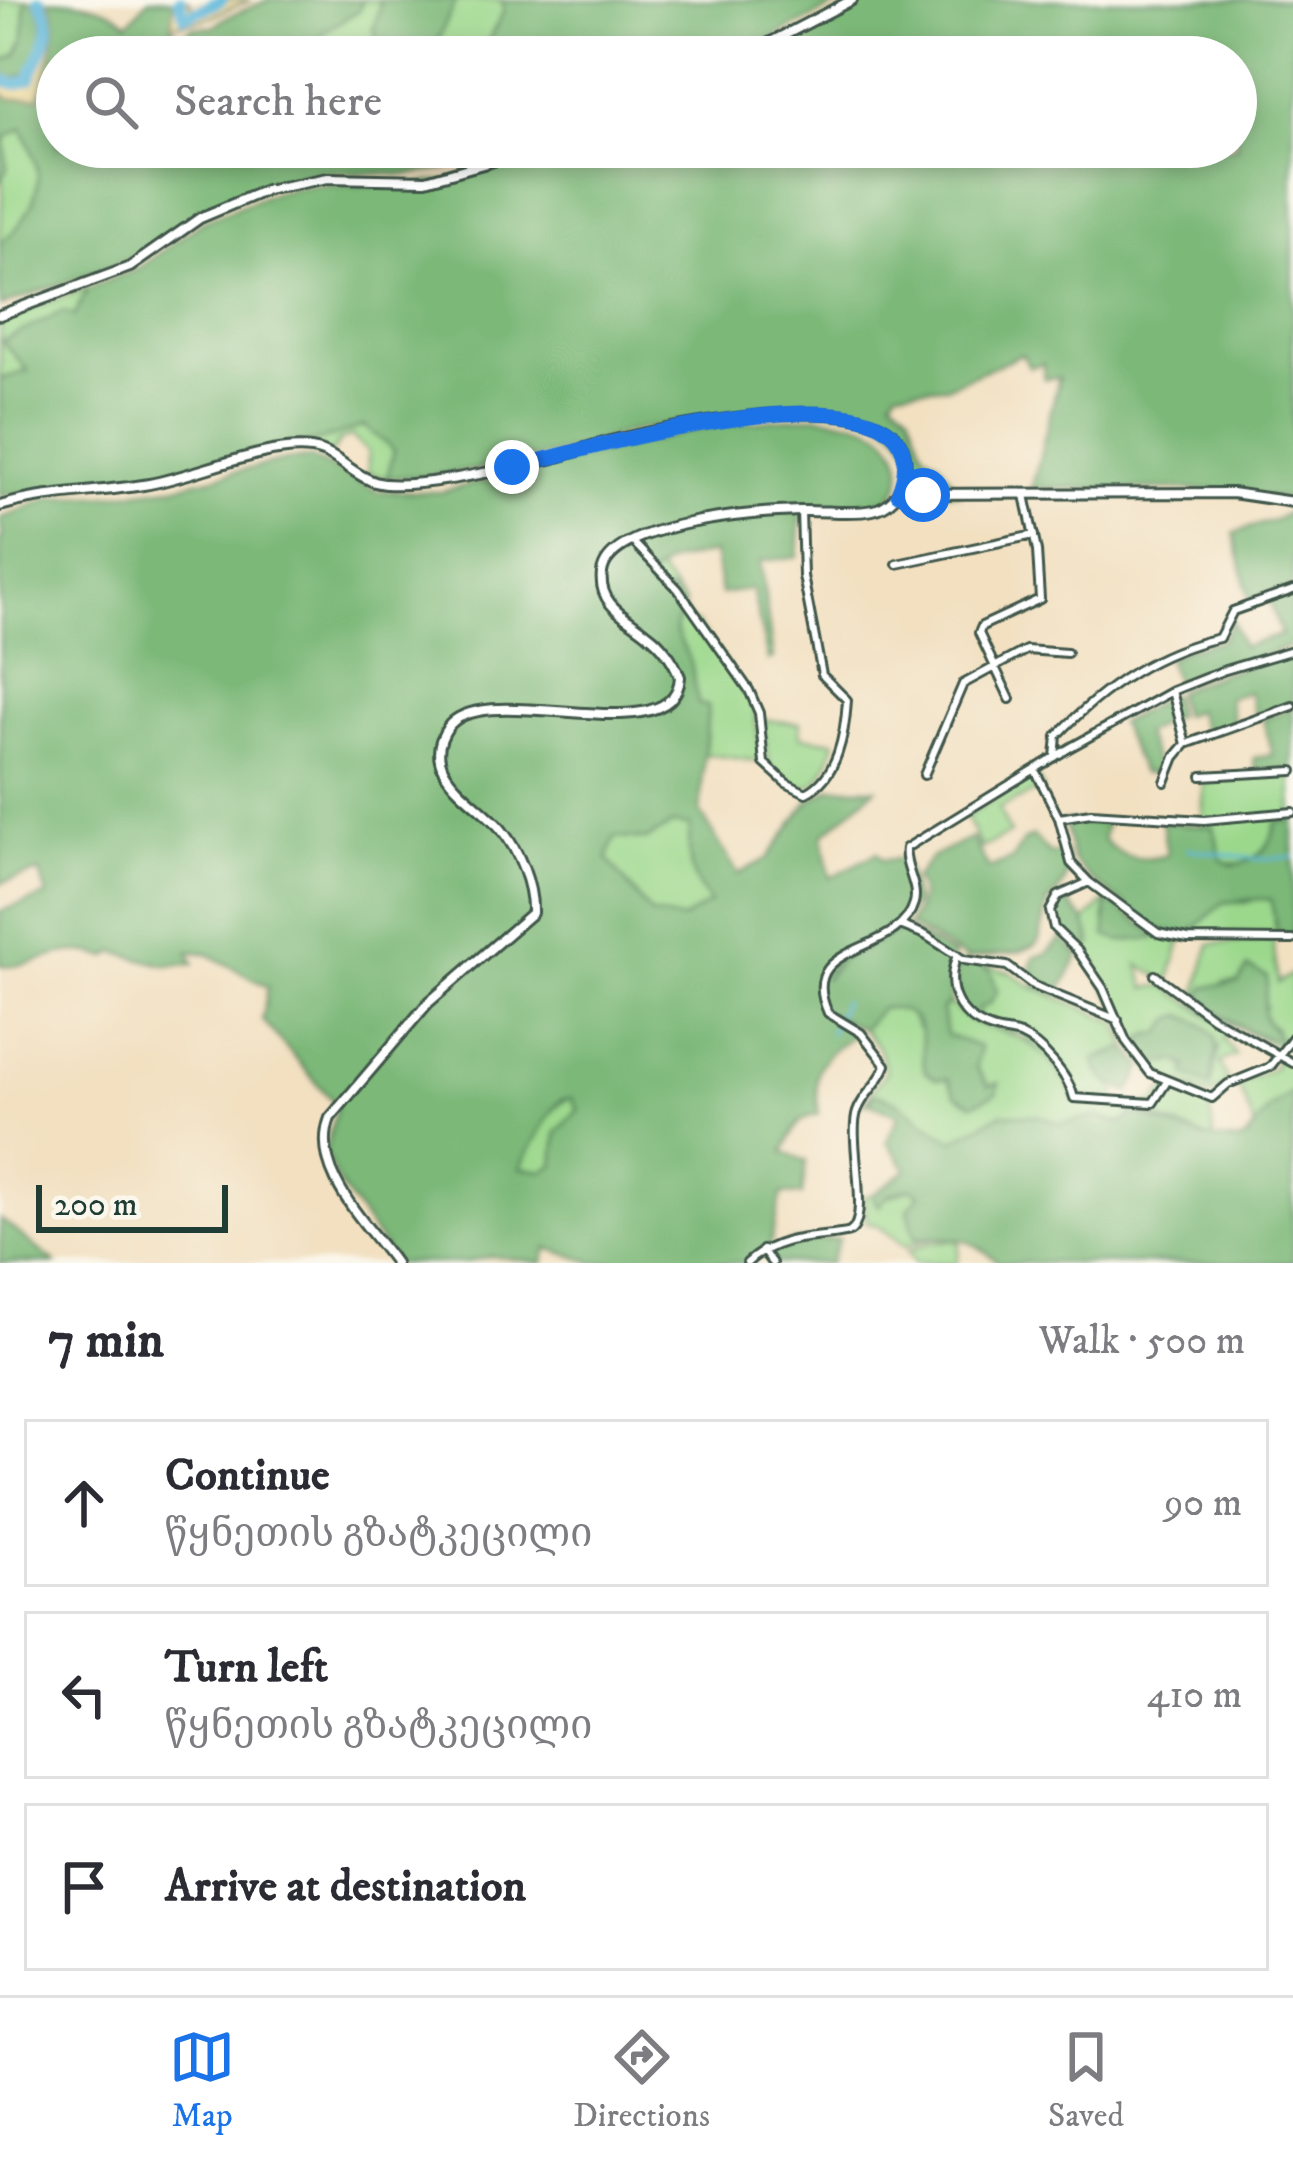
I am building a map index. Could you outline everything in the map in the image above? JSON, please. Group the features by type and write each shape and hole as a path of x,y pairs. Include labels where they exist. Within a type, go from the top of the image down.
{"main road":[{"path":"783,36 852,0"},
{"path":"0,315 140,262 200,218 266,190 328,178 426,180 469,168"},
{"path":"0,506 38,495 146,485 286,449 331,455 378,483 414,482 555,458 633,436 793,412 845,415 882,426 896,437 906,462 898,494 880,509 801,511 688,523 633,542 606,560 604,592 621,616 664,649 680,677 674,697 664,704 637,712 579,714 478,709 454,721 440,744 448,780 498,825 517,850 532,913 428,1003 330,1118 324,1133 328,1166 395,1263"},
{"path":"898,494 1232,493 1293,502"}],"street":[{"path":"1010,699 979,630 1040,598 1024,491"},
{"path":"633,542 678,589 749,690 759,712 764,763 806,793 823,784 831,772 846,723 847,700 822,675 803,576 801,511"},
{"path":"897,564 1034,535"},
{"path":"1055,757 1057,736 1110,688 1184,647 1219,638 1233,611 1293,590"},
{"path":"924,775 957,691 1026,650 1067,653"},
{"path":"746,1263 787,1240 844,1234 856,1224 860,1212 854,1152 857,1109 886,1065 861,1033 828,1013 820,992 821,978 843,956 900,925 915,902 904,860 906,848 1172,691 1293,650"},
{"path":"1172,691 1186,743"},
{"path":"1166,782 1174,757 1186,743 1293,706"},
{"path":"1035,770 1059,818 1071,863 1158,933 1188,939 1293,940"},
{"path":"1202,776 1293,771"},
{"path":"1059,818 1091,813 1204,820 1293,812"},
{"path":"1089,882 1058,896 1051,911 1054,928 1077,950 1103,988 1126,1041 1150,1073 1212,1098 1228,1084 1270,1066 1293,1037"},
{"path":"900,925 957,956 1007,966 1034,986 1119,1021"},
{"path":"957,956 952,967 955,1001 968,1018 1023,1036 1071,1085 1074,1098 1153,1103 1166,1083"},
{"path":"1155,975 1214,1018 1293,1063"},
{"path":"762,1250 772,1263"}],"green space":[{"path":"0,0 25,0 24,39 17,54 0,62"},
{"path":"25,0 32,0 42,18 43,35 36,36 36,55 29,72 12,79 0,73 0,62 17,54 24,39"},
{"path":"47,0 90,4 128,23 148,0 173,0 172,29 183,36 54,36"},
{"path":"268,0 362,0 359,10 320,34 183,36 192,28 214,27"},
{"path":"362,0 378,0 376,36 320,36 319,33 359,10"},
{"path":"378,0 456,0 440,36 376,36 373,30"},
{"path":"456,0 502,0 504,10 491,36 440,36"},
{"path":"502,0 847,0 776,36 491,36 504,10"},
{"path":"865,0 1293,0 1293,499 1216,490 1032,488 1059,378 1045,379 1043,364 1029,367 1022,354 948,386 898,389 892,397 909,411 924,451 940,462 960,493 914,490 909,450 882,421 860,413 796,410 684,421 517,462 387,478 394,450 364,426 319,441 140,477 0,496 0,379 28,371 2,341 64,311 74,316 88,288 138,269 203,221 274,192 314,185 403,185 487,168 1257,168 1257,36 796,36"},
{"path":"0,92 11,99 36,97 36,167 22,128 5,138 7,169 0,181"},
{"path":"22,128 39,180 19,226 0,242 5,138"},
{"path":"36,168 449,168 405,175 329,172 278,180 195,213 138,254 0,306 0,242 27,213 38,180"},
{"path":"88,288 74,316 3,341 29,371 0,379 0,320"},
{"path":"816,416 856,422 888,439 901,469 896,490 878,505 766,511 801,511 798,557 760,561 773,658 768,660 752,589 721,594 714,553 672,561 652,574 655,594 671,592 682,608 675,630 691,663 698,704 708,706 700,812 738,874 768,858 809,801 831,788 876,788 823,835 830,878 877,853 882,860 904,859 915,902 900,925 830,966 824,980 839,961 903,928 954,956 950,1003 942,1009 946,1035 980,1047 976,1067 988,1086 999,1083 997,1093 973,1104 956,1095 948,1079 935,1079 925,1071 919,1027 908,1013 881,1008 862,1029 828,1013 856,1033 820,1066 816,1085 819,1114 800,1122 784,1152 806,1161 802,1195 782,1194 770,1245 747,1263 596,1263 547,1248 543,1263 491,1256 464,1263 395,1263 339,1184 325,1152 337,1106 262,1020 268,987 206,953 189,952 194,964 164,965 115,952 108,957 78,952 0,965 0,911 47,896 40,872 0,883 0,519 50,498 177,486 311,458 378,491 440,492 717,425","holes":["673,824 690,826 691,867 710,903 682,920 651,914 607,859 615,837 646,840","572,1098 578,1110 557,1132 554,1165 543,1171 520,1168 555,1107"]},
{"path":"365,426 394,450 387,478 368,473 368,452 351,436 333,452 295,445"},
{"path":"1293,509 1293,587 1250,601 1234,533"},
{"path":"658,570 685,604 689,621 696,623 753,702 762,762 705,754 708,707 698,704 691,664 675,630 678,616 653,587 652,574"},
{"path":"1293,594 1293,646 1209,671 1177,686 1167,660 1185,649 1222,640 1232,620 1242,647 1281,635 1270,601"},
{"path":"1293,653 1293,702 1255,716 1249,692 1228,698 1234,724 1205,734 1196,710 1182,716 1175,692"},
{"path":"1171,695 1176,716 1144,733 1157,766 1155,773 1142,773 1119,723"},
{"path":"1293,708 1293,769 1255,770 1254,758 1272,755 1263,719"},
{"path":"762,720 800,723 800,736 835,741 819,779 803,787 793,784 769,764"},
{"path":"1291,773 1293,820 1276,822 1264,849 1249,861 1221,859 1214,828 1202,826 1204,778"},
{"path":"1035,774 1043,788 999,809 1010,834 981,848 966,817"},
{"path":"1293,820 1293,934 1277,933 1271,900 1260,899 1224,902 1188,935 1160,930 1091,880 1073,860 1064,821 1106,823 1103,839 1125,855 1141,858 1167,855 1162,822 1214,827 1221,859 1232,865 1262,852 1276,822"},
{"path":"673,824 691,826 692,867 711,904 682,920 651,914 607,859 615,837 646,840"},
{"path":"1033,836 1050,854 1065,852 1067,868 1063,885 1048,902 1036,945 967,959 908,925 920,897 914,879 931,858 972,838 989,869 1013,859 1023,841"},
{"path":"1062,896 1085,921 1092,943 1083,953 1058,925 1055,907"},
{"path":"1262,897 1271,900 1277,933 1188,935 1224,902 1245,903"},
{"path":"1107,900 1105,922 1121,941 1156,934 1181,941 1169,982 1139,965 1146,988 1164,985 1232,1031 1223,1039 1236,1055 1220,1062 1228,1082 1212,1095 1155,1075 1131,1043 1113,999 1083,953 1092,943 1085,921","holes":["1150,1034 1219,1047 1210,1085 1177,1061 1155,1064"]},
{"path":"1107,900 1156,934 1155,938 1120,941 1106,936"},
{"path":"1062,938 1079,956 1059,993 1037,985 1031,969 1034,957 1047,954"},
{"path":"1273,940 1278,983 1293,973 1293,1033 1278,1047 1213,1015 1195,1001 1210,944","holes":["1224,982 1238,982 1266,1006 1265,1021 1276,1029 1264,1038 1205,1002"]},
{"path":"961,963 980,964 991,972 997,992 989,1004 978,1009 982,1022 959,1001 955,969"},
{"path":"980,964 1010,972 1031,986 1117,1022 1127,1048 1103,1056 1097,1070 1114,1087 1116,1099 1076,1096 1073,1083 1023,1034 982,1022 978,1009 989,1004 997,991 991,972"},
{"path":"1248,967 1267,976 1264,1015 1279,1040 1236,1024 1201,994 1205,987 1238,982"},
{"path":"950,1003 979,1025 1014,1036 1040,1052 1060,1074 1073,1099 1121,1105 1155,1103 1167,1086 1193,1092 1209,1102 1214,1141 1146,1114 1120,1123 1096,1117 1060,1124 978,1127 955,1141 936,1134 914,1113 874,1095 862,1106 886,1071 878,1047 862,1029 881,1008 910,1014 952,1088 989,1086 957,1040 946,1035 942,1009"},
{"path":"1182,1015 1207,1028 1216,1042 1210,1086 1186,1075 1188,1066 1177,1061 1155,1064 1143,1048 1143,1037 1162,1033 1172,1019"},
{"path":"1127,1048 1143,1068 1130,1092 1107,1081 1095,1060"},
{"path":"1277,1056 1293,1061 1293,1092 1269,1109 1255,1128 1238,1084 1273,1069"},
{"path":"1293,1092 1293,1263 999,1263 969,1242 915,1237 908,1209 920,1194 911,1188 888,1195 879,1206 875,1202 874,1194 907,1170 887,1141 899,1115 869,1103 874,1094 896,1102 954,1140 1002,1113 1041,1116 1060,1124 1096,1117 1120,1123 1132,1117 1132,1112 1203,1138 1238,1142"},
{"path":"572,1098 578,1110 557,1132 554,1165 543,1171 519,1168 549,1116"},
{"path":"910,1188 920,1194 908,1209 915,1237 931,1238 905,1246 867,1223 863,1197 874,1194 875,1202"},
{"path":"0,1219 56,1263 0,1263"},
{"path":"839,1239 830,1263 774,1263 766,1252 792,1242"},
{"path":"956,1240 960,1244 957,1263 915,1263 908,1251 931,1242"}],"sand":[{"path":"32,0 47,0 55,21 53,36 42,36"},
{"path":"173,0 188,0 194,10 210,0 251,0 199,21 172,25"},
{"path":"36,58 36,97 11,99 0,92 0,73 19,79"}],"waterway":[{"path":"39,0 48,21 46,36"},
{"path":"179,0 185,17 222,0"},
{"path":"0,79 17,84 30,79 36,65"},
{"path":"1187,849 1259,859 1293,857"},
{"path":"830,1033 843,1002"}],"route":[{"path":"512,467 633,436 757,416 821,413 868,420 896,437 906,462 898,494 923,495"}]}
